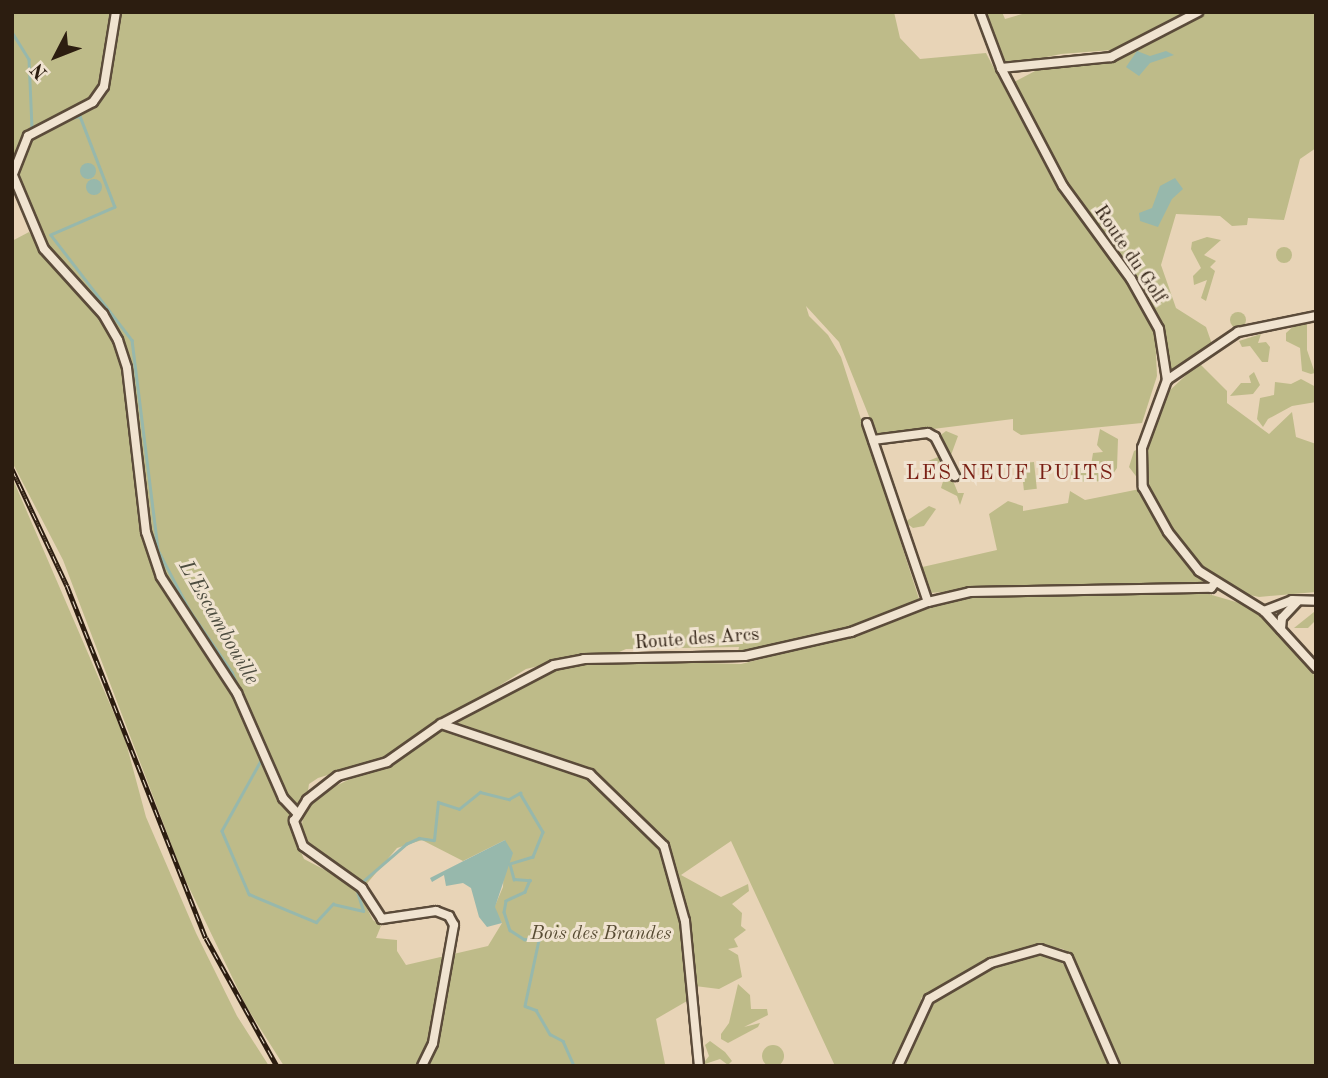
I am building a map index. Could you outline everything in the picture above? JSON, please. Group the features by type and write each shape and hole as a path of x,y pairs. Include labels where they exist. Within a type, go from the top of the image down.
{"street":[{"path":"116,12 104,86 93,102 28,136 13,174 34,231 57,265 103,314 118,340 127,368 146,532 157,566 177,607 237,693 283,798 298,814 294,821 303,846 359,885 382,919 436,911 449,916 454,925 433,1043 422,1066"},
{"name":"Route du Golf","path":"980,12 1001,68 1063,186 1130,279 1159,329 1167,380 1142,448 1143,487 1168,532 1199,571 1264,611 1316,668"},
{"path":"1001,68 1111,57 1198,12"},
{"path":"1167,380 1238,332 1316,316"},
{"path":"867,423 928,601"},
{"path":"873,440 928,433 934,436 955,476"},
{"name":"Route des Arcs","path":"298,814 307,800 338,776 387,762 442,724 554,665 584,659 745,656 852,632 928,601 1011,589 1211,588 1215,583"},
{"path":"1281,629 1282,618 1298,601"},
{"path":"1264,611 1298,601 1316,601"},
{"path":"442,724 590,774 664,846 685,921 699,1066"},
{"path":"898,1066 929,999 991,963 1040,950 1068,958 1115,1066"}],"green space":[{"name":"Bois des Brandes","path":"12,12 894,12 900,38 920,59 986,53 1050,175 1134,292 1155,332 1157,376 1142,423 1021,435 1013,430 1013,419 877,436 839,342 806,306 809,316 828,335 841,357 920,602 851,632 745,658 738,652 739,647 626,649 601,660 741,664 859,634 926,606 970,596 1144,589 1005,587 930,593 918,568 997,550 989,514 1008,501 1023,506 1023,511 1068,503 1070,491 1085,500 1145,488 1129,467 1134,451 1145,446 1168,392 1199,363 1227,391 1227,403 1269,434 1292,412 1296,437 1316,444 1316,592 1259,597 1203,585 1205,593 1243,604 1264,618 1316,677 1316,1066 1119,1066 1073,956 1063,949 1043,945 1016,951 921,998 922,1010 895,1066 835,1066 731,841 681,875 721,897 748,884 749,891 732,904 742,913 741,926 746,930 734,939 738,947 728,949 738,955 742,977 719,989 695,986 687,1001 656,1019 665,1064 284,1066 246,1006 183,875 63,560 12,462 12,241 29,232 39,247 12,178","holes":["564,660 530,675 412,749 317,795 303,814 301,837 332,866 325,870 304,859 293,834 292,815 281,799 299,805 307,797 309,784 318,778 386,757 526,669","422,840 463,861 505,840 503,887 494,908 502,923 488,946 406,965 397,951 397,940 376,938 381,926 373,920 359,893 397,848"]},
{"path":"980,12 1002,12 1005,19 1029,12 1316,12 1316,148 1300,159 1284,220 1248,218 1247,225 1232,226 1220,216 1176,214 1161,265 1176,308 1206,327 1213,347 1167,380 1159,329 1131,279 1063,186 1012,83 1037,70 1101,63 1111,57 1112,50 1061,54 1009,65 1002,61"},
{"path":"1207,237 1221,240 1204,255 1216,261 1210,267 1215,271 1206,301 1201,298 1207,280 1194,285 1193,276 1201,268 1191,249 1192,242"},
{"path":"1281,247 1287,247 1292,255 1290,261 1281,263 1276,258 1276,252"},
{"path":"1235,312 1241,312 1246,320 1244,326 1235,328 1230,323 1230,317"},
{"path":"1307,321 1307,350 1315,373 1311,374 1302,371 1300,348 1286,341 1286,333 1296,324"},
{"path":"1261,334 1258,343 1266,342 1270,347 1268,362 1262,362 1250,346 1242,347 1239,341"},
{"path":"1254,372 1260,385 1253,394 1230,396 1241,383 1251,383 1249,376"},
{"path":"1301,379 1316,387 1316,402 1292,406 1268,419 1263,427 1257,419 1260,398 1274,395 1275,382 1291,384"},
{"path":"1100,429 1118,439 1117,468 1108,481 1076,482 1069,478 1072,470 1091,465 1093,453 1103,452 1097,445"},
{"path":"946,431 958,436 947,466 958,493 964,493 960,505 957,496 941,488 944,478 938,468 923,463 938,457 938,437"},
{"path":"1034,462 1037,489 1024,490 1021,463"},
{"path":"12,477 125,739 146,817 196,933 237,1016 269,1066 12,1066"},
{"path":"929,506 936,509 924,526 913,528 905,522"},
{"path":"1314,612 1316,620 1308,628 1294,628"},
{"path":"1040,952 1054,955 1071,972 1113,1066 903,1066 932,1006 946,993 978,973"},
{"path":"738,984 750,995 751,1009 767,1009 768,1015 744,1027 760,1023 758,1027 728,1043 721,1039 721,1034 729,1023"},
{"path":"710,1041 732,1061 728,1065 720,1059 702,1065 709,1056 705,1045"},
{"path":"773,1045 781,1048 784,1056 781,1064 773,1067 765,1064 762,1056 765,1048"}],"water":[{"path":"1137,51 1150,56 1166,51 1174,55 1150,63 1139,76 1126,67"},
{"path":"88,163 96,171 88,179 80,171"},
{"path":"1175,178 1183,189 1172,199 1158,227 1140,221 1139,213 1152,208 1160,186"},
{"path":"94,179 100,181 100,193 94,195 88,193 86,187 88,181"},
{"path":"505,840 513,853 495,907 502,923 487,927 479,917 471,888 463,883 446,886 444,875 432,882 430,878"}],"waterway":[{"name":"L'Escambouille","path":"12,32 29,59 32,128 40,126"},
{"name":"L'Escambouille","path":"70,118 80,116 115,207 51,235 132,340 158,550 190,611 232,672 266,754"},
{"name":"L'Escambouille","path":"262,759 222,831 249,894 316,922 333,904 363,911 356,888"},
{"name":"L'Escambouille","path":"361,883 406,844 419,838 434,840 438,802 459,809 480,792 509,799 520,793 543,832 533,857 510,864 514,879 530,880 525,892 506,901 504,912 510,930 524,939 539,940 525,1006 536,1010 550,1034 563,1041 574,1066"}],"railway":[{"path":"12,469 67,586 206,938 277,1066"}],"district":[{"name":"LES NEUF PUITS","path":"1010,474"}]}
